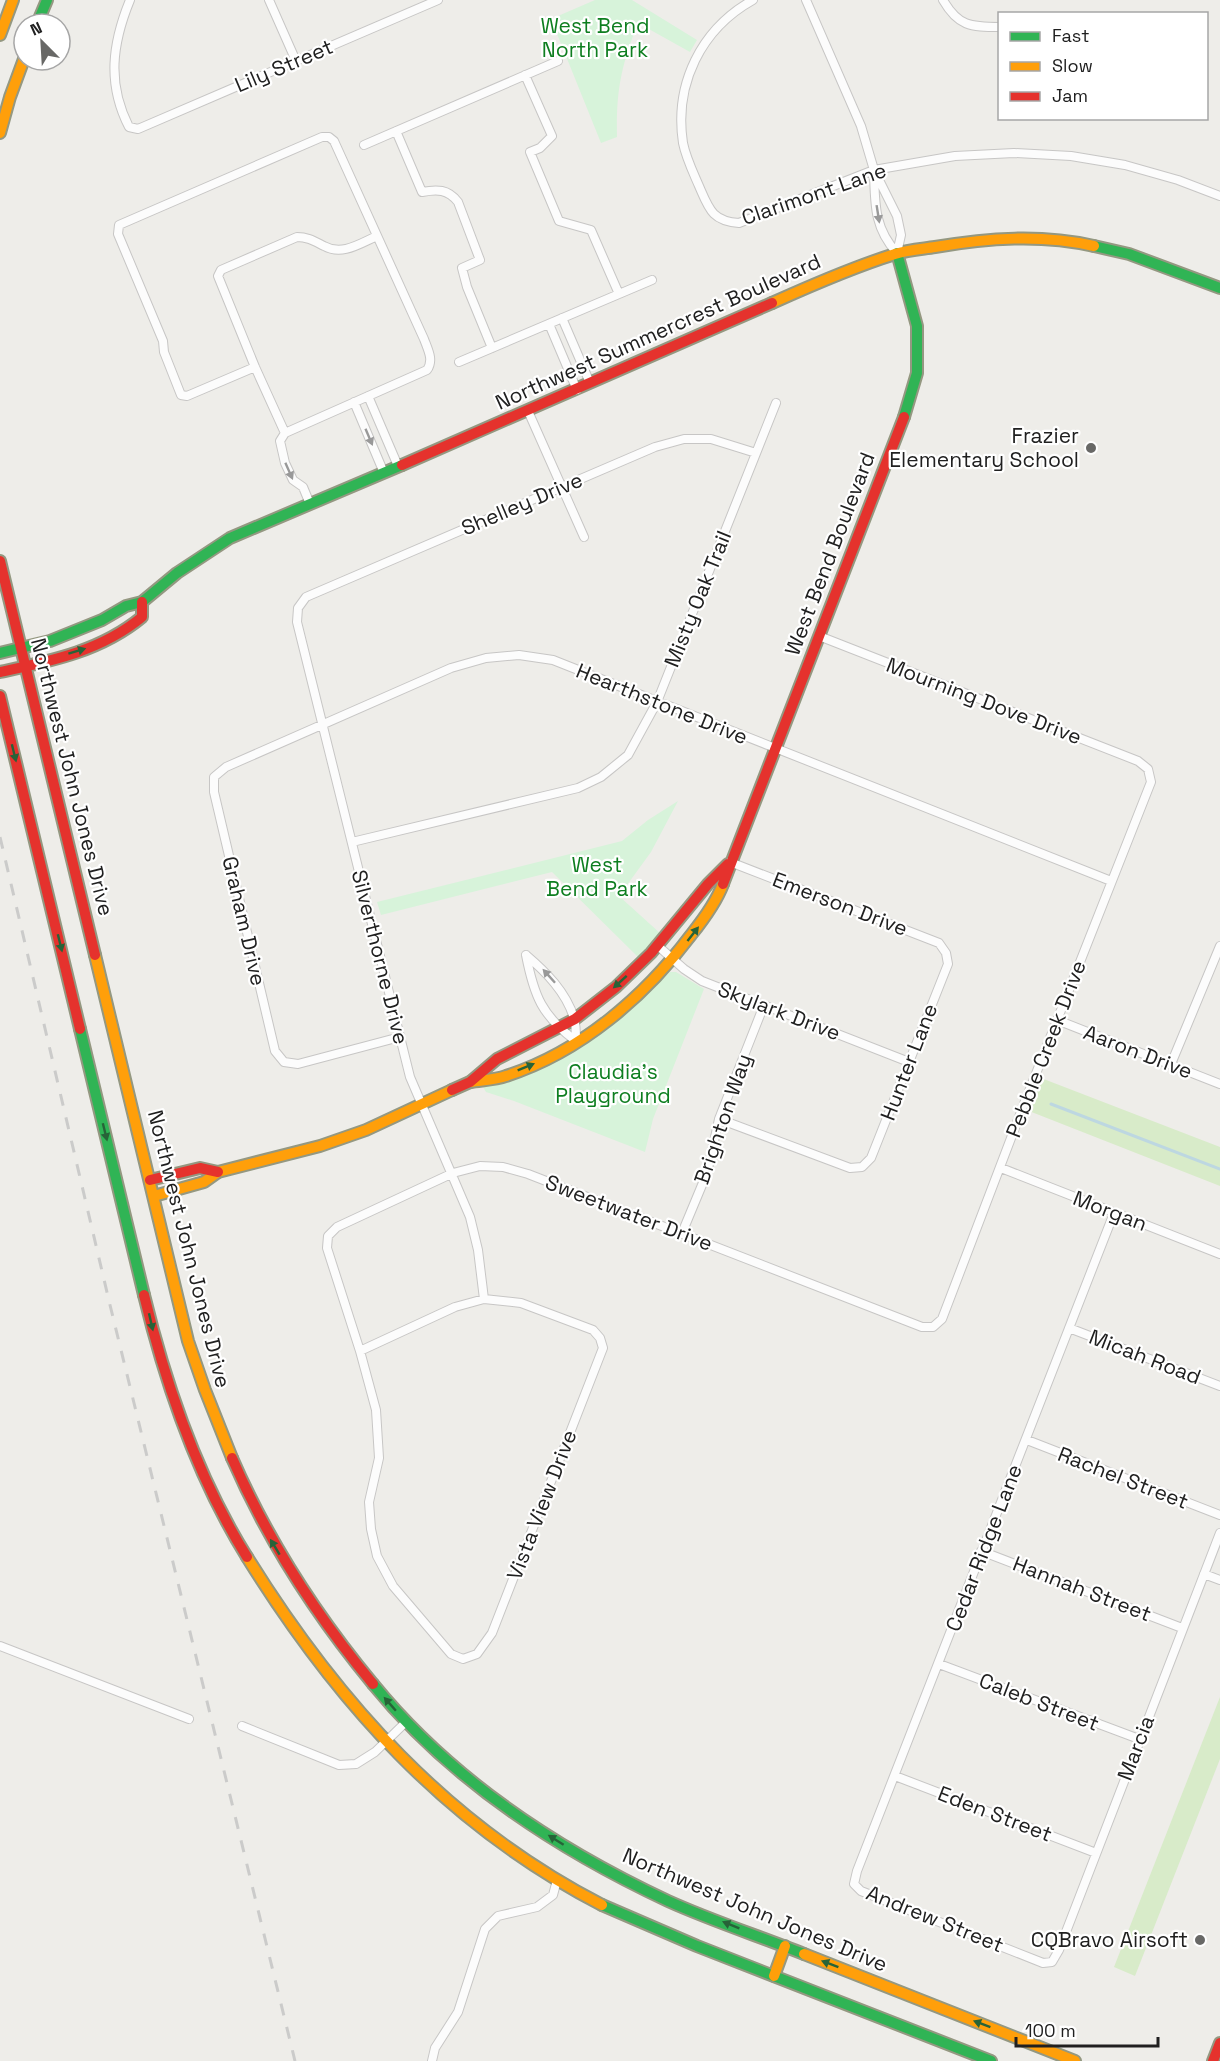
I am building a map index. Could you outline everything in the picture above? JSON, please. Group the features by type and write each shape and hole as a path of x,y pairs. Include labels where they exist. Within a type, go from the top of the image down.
{"main road":[{"path":"0,35 13,0"},
{"path":"0,133 19,72"},
{"name":"Northwest Summercrest Boulevard","path":"0,654 50,641 102,620 126,606 142,603 177,573 230,538 577,390 835,276 897,253 975,240 1029,238 1066,240 1129,254 1220,288"},
{"name":"West Bend Boulevard","path":"470,1082 505,1076 539,1062 576,1041 630,1002 672,959 712,907 719,894 908,407 917,373 917,326 897,253"},
{"name":"Northwest John Jones Drive","path":"0,561 188,1341 208,1403 238,1476 268,1535 301,1590 348,1655 406,1722 443,1760 490,1797 562,1844 610,1872 669,1900 1076,2061"},
{"name":"Northwest Summercrest Boulevard","path":"0,672 78,652 119,634 141,617 142,603"},
{"path":"0,696 159,1356 179,1417 212,1492 243,1553 325,1672 424,1781 470,1820 557,1880 640,1923 991,2061"},
{"name":"West Bend Boulevard","path":"154,1196 204,1182 218,1172 320,1146 366,1130 470,1082 497,1059 575,1019 616,987 658,946 708,884 730,862"},
{"name":"West Bend Boulevard","path":"150,1180 200,1168 218,1172"},
{"path":"774,1977 785,1947"},
{"path":"1213,2061 1220,2043"}],"street":[{"name":"Lily Street","path":"130,0 117,38 113,75 121,111 129,127 138,129 438,0"},
{"path":"269,0 296,61"},
{"name":"Clarimont Lane","path":"753,0 726,18 709,36 691,67 683,96 681,120 683,144 690,166 707,205 725,222 739,223 874,170 955,156 1014,153 1071,156 1125,165 1178,180 1220,196"},
{"name":"West Bend Boulevard","path":"806,0 861,126 874,170 879,225 885,240 897,253"},
{"path":"943,0 952,16 966,24 998,27"},
{"path":"364,145 558,61"},
{"path":"525,75 552,136 540,148 530,152 559,221 591,230 619,294"},
{"path":"396,131 422,192 445,191 458,202 480,260 462,268 467,287 492,348"},
{"path":"255,367 187,396 181,395 164,352 163,341 118,234 119,225 322,137 329,137 334,141 431,356 427,370 285,433 280,441 285,463 293,480 303,487 310,504"},
{"name":"West Bend Boulevard","path":"874,170 897,216 901,235 897,253"},
{"path":"285,433 218,276 221,270 297,237 308,237 326,248 344,251 377,236"},
{"path":"459,362 652,280"},
{"path":"562,318 590,384"},
{"path":"549,324 577,390"},
{"path":"368,396 399,466"},
{"path":"354,402 384,472"},
{"name":"Misty Oak Trail","path":"352,842 578,788 601,777 628,755 657,702 776,403"},
{"path":"528,411 584,537"},
{"name":"Shelley Drive","path":"298,608 306,597 655,447 684,440 711,439 756,453"},
{"name":"Silverthorne Drive","path":"298,608 297,622 410,1077 470,1216 478,1250 484,1299"},
{"name":"Mourning Dove Drive","path":"819,636 1138,761 1148,769"},
{"name":"Hearthstone Drive","path":"214,777 226,767 451,668 486,658 519,655 553,660 1111,881"},
{"name":"Pebble Creek Drive","path":"933,1327 942,1319 1151,782 1148,769"},
{"name":"Graham Drive","path":"214,777 214,792 275,1051 284,1062 298,1064 400,1037"},
{"name":"Emerson Drive","path":"730,862 939,943 946,953"},
{"name":"Skylark Drive","path":"658,946 702,981 909,1062"},
{"path":"1171,1064 1219,950"},
{"name":"Hunter Lane","path":"719,1119 850,1168 862,1167 871,1158 948,964 946,953"},
{"path":"526,955 551,977 575,1019 576,1041 558,1028 548,1016 532,987 526,955"},
{"name":"Brighton Way","path":"682,1233 707,1173 719,1119 764,1005"},
{"name":"Aaron Drive","path":"1057,1020 1220,1084"},
{"name":"Sweetwater Drive","path":"360,1351 327,1248 328,1236 337,1227 453,1173 480,1166 503,1167 528,1174 922,1327 933,1327"},
{"name":"Morgan","path":"1001,1168 1220,1254"},
{"name":"Cedar Ridge Lane","path":"854,1884 857,1871 1114,1213"},
{"path":"360,1351 455,1307 484,1299"},
{"name":"Vista View Drive","path":"360,1351 376,1410 379,1434 379,1458 369,1502 371,1529 377,1556 393,1586 451,1654 464,1659 477,1654 492,1633 603,1348 600,1338 592,1330 521,1303 484,1299"},
{"name":"Micah Road","path":"1069,1328 1220,1386"},
{"name":"Rachel Street","path":"1027,1440 1220,1515"},
{"name":"Marcia","path":"1052,1962 1059,1950 1220,1533"},
{"name":"Hannah Street","path":"981,1551 1182,1628"},
{"path":"1204,1574 1220,1580"},
{"path":"0,1646 189,1719"},
{"name":"Caleb Street","path":"939,1664 1139,1739"},
{"path":"242,1726 339,1765 357,1764 375,1752 406,1722"},
{"name":"Eden Street","path":"894,1776 1096,1853"},
{"path":"432,2061 435,2048 458,2012 485,1929 498,1916 537,1907 553,1895 557,1880"},
{"name":"Andrew Street","path":"854,1884 861,1891 1043,1963 1052,1962"}],"green space":[{"name":"West Bend North Park","path":"595,0 632,0 697,40 690,52 638,23 627,52 621,79 617,106 617,137 601,143 551,19"},
{"name":"West Bend Park","path":"678,801 651,852 619,896 661,934 639,958 552,872 381,915 377,902 622,841 648,820"},
{"name":"Claudia's Playground","path":"670,972 676,972 704,989 653,1119 645,1152 486,1092 483,1087 514,1078 641,998"},
{"path":"1041,1078 1220,1147 1220,1186 1029,1111"},
{"path":"1220,1697 1220,1759 1135,1976 1114,1967"}],"waterway":[{"path":"1051,1104 1220,1169"}],"railway":[{"path":"0,837 110,1305 295,2061"}],"traffic: fast":[{"path":"42,12 47,0"},
{"path":"1094,246 1129,254 1220,288"},
{"path":"897,253 917,326 917,373 904,417"},
{"path":"0,653 50,641 102,620 126,606 142,602 177,573 230,538 402,465"},
{"path":"80,1029 144,1295"},
{"path":"373,1684 436,1751 471,1781 546,1835 586,1859 668,1901 804,1954"},
{"path":"602,1905 697,1946 991,2061"}],"traffic: slow":[{"path":"0,35 13,0"},
{"path":"0,133 19,72"},
{"path":"772,303 848,270 910,251 975,241 1014,239 1054,240 1094,246"},
{"path":"470,1082 502,1077 534,1066 585,1037 609,1019 632,1000 673,958 709,911 723,884"},
{"path":"95,955 188,1341 232,1458"},
{"path":"154,1196 204,1182 218,1172 320,1146 366,1130 452,1090"},
{"path":"247,1557 319,1661 358,1710 400,1755 445,1798 494,1837 546,1873 602,1905"},
{"path":"774,1976 785,1946"},
{"path":"804,1954 1075,2061"}],"traffic: jam":[{"path":"402,465 772,303"},
{"path":"723,884 904,417"},
{"path":"0,561 95,955"},
{"path":"0,672 57,659 110,638 142,617 142,602"},
{"path":"0,696 80,1029"},
{"path":"452,1090 470,1082 497,1059 575,1019 616,987 651,953 708,884 728,864"},
{"path":"150,1180 200,1168 218,1172"},
{"path":"144,1295 162,1363 185,1430 213,1495 247,1557"},
{"path":"232,1458 277,1548 332,1631 373,1684"},
{"path":"1213,2061 1220,2043"}],"place":[{"name":"Frazier Elementary School","path":"1091,448"},
{"name":"CQBravo Airsoft","path":"1200,1940"}]}
